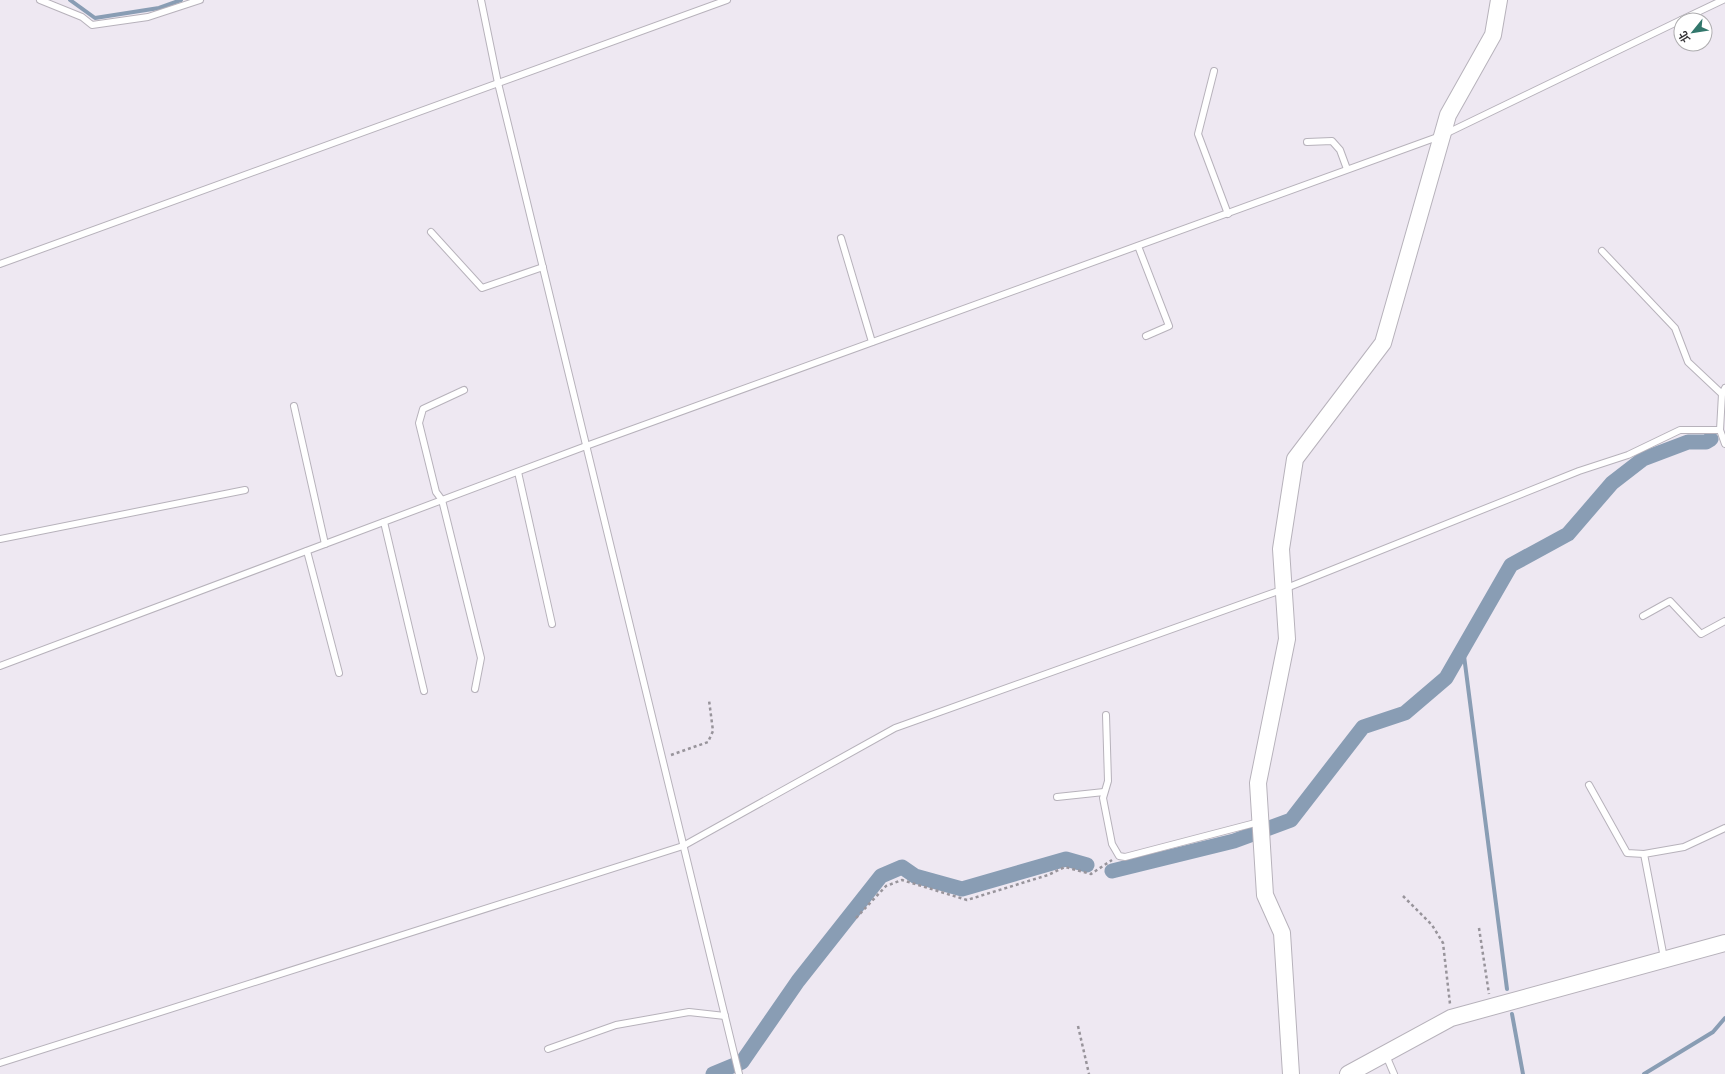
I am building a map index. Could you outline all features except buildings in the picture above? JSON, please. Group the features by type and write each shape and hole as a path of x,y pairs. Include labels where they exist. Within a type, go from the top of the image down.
{"street":[{"path":"1291,1074 1282,933 1265,895 1258,783 1288,639 1281,549 1295,459 1383,343 1448,115 1493,35 1499,0"},
{"path":"1348,1074 1451,1018 1725,943"}],"lane":[{"path":"40,0 82,17 92,25 148,17 200,0"},
{"path":"481,0 498,83 739,1074"},
{"path":"0,264 726,0"},
{"path":"1698,12 1723,0"},
{"path":"0,666 586,446 1443,135 1673,24"},
{"path":"1214,71 1198,134 1228,214"},
{"path":"1307,142 1332,141 1340,150 1348,169"},
{"path":"431,232 482,288 543,267"},
{"path":"841,238 872,342"},
{"path":"1138,246 1168,326 1146,336"},
{"path":"1602,251 1675,328 1688,362 1724,391 1720,430 1725,444"},
{"path":"464,390 423,409 419,423 436,492 442,500 481,658 475,689"},
{"path":"294,406 325,544"},
{"path":"0,1062 683,846 895,728 1284,589 1578,471 1628,455 1680,430 1720,430"},
{"path":"518,472 552,624"},
{"path":"0,539 245,490"},
{"path":"384,522 424,691"},
{"path":"307,551 339,673"},
{"path":"1643,616 1670,601 1701,634 1725,621"},
{"path":"1106,715 1108,781 1103,798 1112,844 1119,856 1125,857 1261,822"},
{"path":"1589,785 1627,853 1644,854 1684,847 1725,828"},
{"path":"1056,798 1104,792"},
{"path":"1644,854 1664,959"},
{"path":"548,1049 616,1025 689,1012 725,1016"},
{"path":"1385,1053 1394,1074"}],"path":[{"path":"662,758 708,742 713,731 709,700"},
{"path":"856,918 886,886 902,880 967,900 1048,875 1065,867 1091,874 1119,856"},
{"path":"1403,896 1432,925 1443,943 1451,1018"},
{"path":"1479,928 1491,1007"},
{"path":"1078,1026 1089,1074"}],"waterway":[{"path":"70,0 95,18 159,8 181,0"},
{"path":"1112,871 1234,841 1291,820 1363,727 1405,713 1446,678 1511,565 1568,534 1612,483 1643,459 1688,442 1706,442 1711,439"},
{"path":"1463,648 1507,989"},
{"path":"713,1074 742,1062 798,981 881,876 902,867 915,876 962,889 1066,859 1087,865"},
{"path":"1512,1014 1523,1074"},
{"path":"1644,1074 1713,1032 1725,1018"}]}
